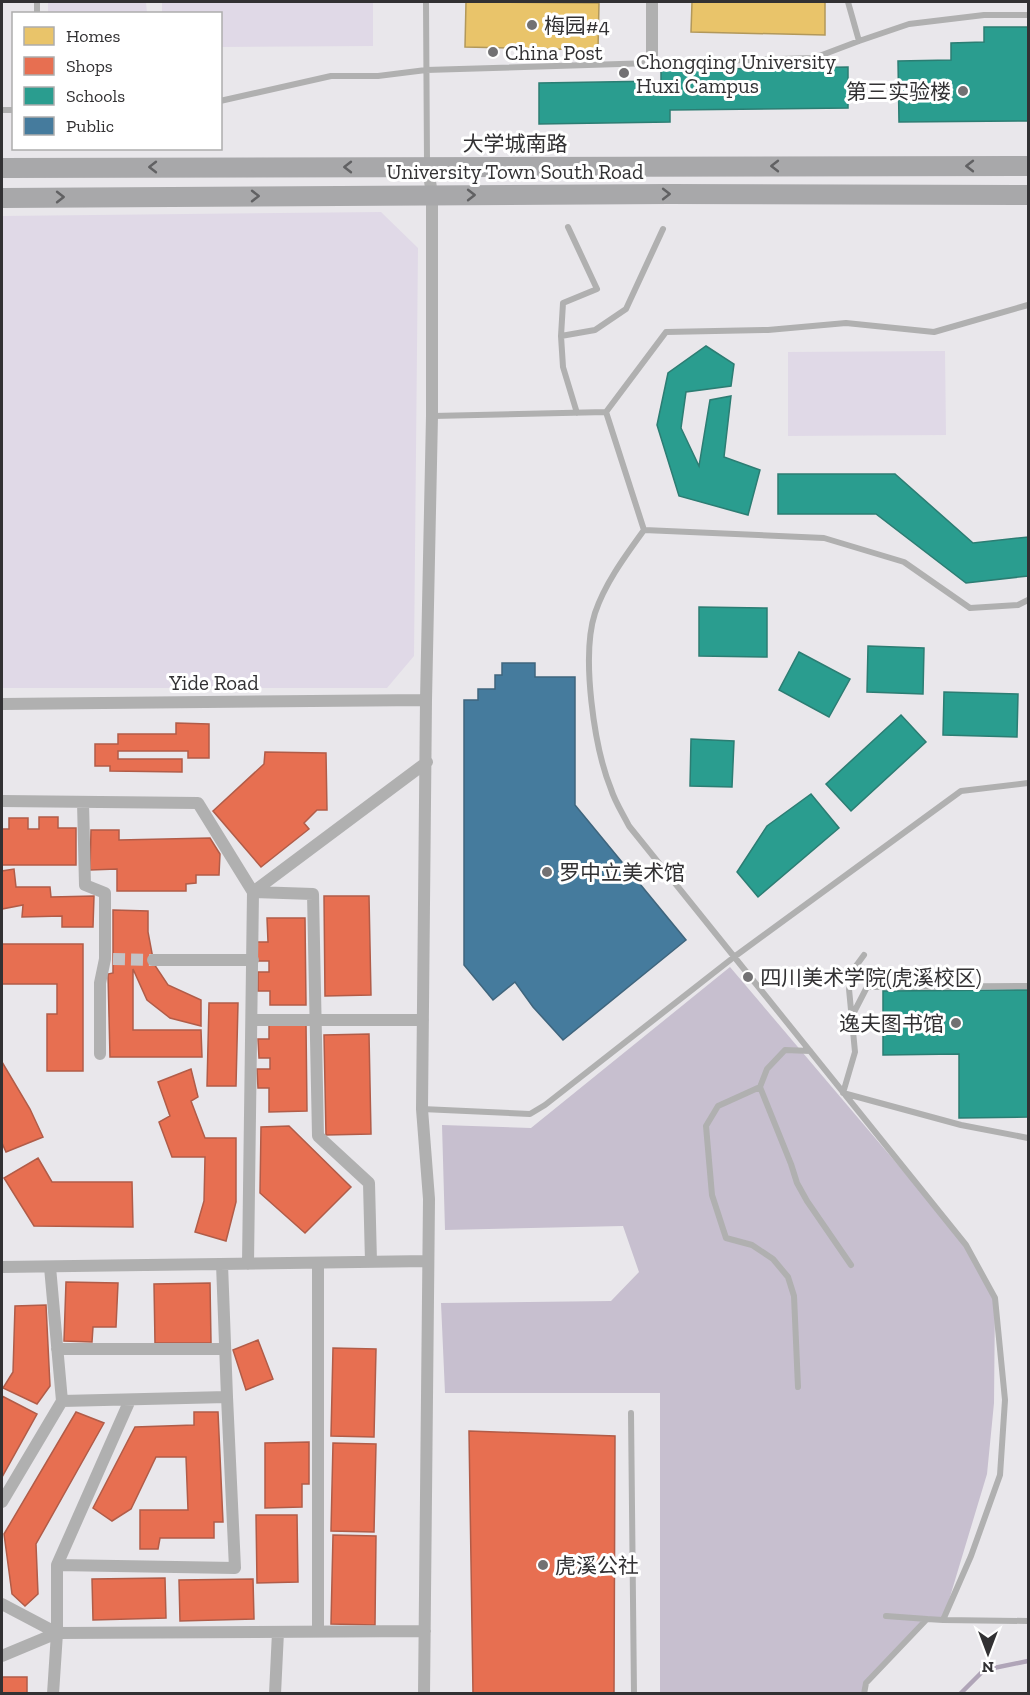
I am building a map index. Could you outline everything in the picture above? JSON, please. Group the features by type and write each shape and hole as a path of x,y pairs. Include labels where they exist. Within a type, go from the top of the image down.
{"main road":[{"name":"大学城南路","path":"2,168 1029,166"},
{"name":"University Town South Road","path":"2,198 656,194 1029,195"}],"street":[{"path":"652,2 652,63"},
{"path":"424,1694 429,1199 422,1109 426,700 432,416 432,195 428,167"},
{"name":"Yide Road","path":"2,704 426,700"},
{"path":"253,892 426,762"},
{"path":"2,801 198,803 253,892 248,1264"},
{"path":"83,802 84,885 105,893 109,959 100,983 99,1054"},
{"path":"253,892 314,894 318,1136 369,1183 371,1262"},
{"path":"153,960 253,960"},
{"path":"252,1020 423,1020"},
{"path":"2,1267 428,1261"},
{"path":"318,1263 318,1631"},
{"path":"57,1565 235,1568 222,1264"},
{"path":"2,1502 62,1401 50,1267"},
{"path":"57,1349 225,1349"},
{"path":"62,1401 227,1397"},
{"path":"53,1694 57,1633 57,1565 130,1400"},
{"path":"2,1604 57,1633"},
{"path":"2,1656 57,1633 425,1631"},
{"path":"275,1694 278,1632"}],"lane":[{"path":"426,2 428,167"},
{"path":"848,2 859,41"},
{"path":"222,101 331,76 378,76 426,70 814,58 909,24 984,15 1029,15"},
{"path":"568,227 597,289 563,303 561,336 563,367 577,413"},
{"path":"561,336 595,330 626,309 663,230"},
{"path":"606,412 666,332 768,330 846,323 934,332 1029,305"},
{"path":"432,416 606,412"},
{"path":"606,412 644,530"},
{"path":"644,530 824,538 904,562 970,608 1018,605 1029,600"},
{"path":"644,530 615,572 595,613 589,648 592,704 599,752 611,790 629,826 966,1245 995,1298 1005,1400 1000,1475 971,1556 943,1620"},
{"path":"422,1109 530,1114 545,1105 734,957 961,791 1029,783"},
{"path":"843,1093 855,1052 849,989 853,970 864,955"},
{"path":"852,1016 867,987 1029,986"},
{"path":"810,1052 785,1050 767,1069 760,1087 797,1183 851,1265"},
{"path":"760,1087 718,1106 706,1126 712,1195 726,1238 752,1245 773,1259 788,1277 795,1296 798,1387"},
{"path":"843,1093 961,1125 1029,1138"},
{"path":"631,1413 634,1694"},
{"path":"886,1616 943,1620 1029,1621"},
{"path":"864,1694 866,1683 927,1618"}],"shaded area":[{"path":"48,2 146,2 147,12 48,12"},
{"path":"162,2 373,2 373,46 222,47 222,12 162,12"},
{"path":"381,212 418,248 414,656 387,688 2,688 2,216"},
{"path":"945,351 946,435 788,436 788,352"},
{"path":"730,967 960,1238 995,1298 994,1403 987,1474 943,1620 927,1619 866,1683 864,1693 660,1693 660,1393 445,1393 441,1303 611,1301 639,1272 623,1226 445,1230 442,1125 531,1128"}],"building: Homes":[{"name":"梅园#4","path":"466,2 599,3 598,50 465,47"},
{"path":"692,2 825,2 825,35 691,32"}],"building: Shops":[{"path":"176,723 209,724 209,758 188,758 188,751 118,751 118,759 182,759 182,772 110,771 110,766 95,766 95,744 118,744 118,734 176,734"},
{"path":"265,752 326,753 327,810 317,810 304,823 309,829 261,867 213,811 264,764"},
{"path":"39,817 58,817 58,828 76,828 76,865 2,865 2,829 9,829 9,818 28,818 28,829 39,829"},
{"path":"91,830 119,830 119,840 210,838 220,854 219,875 196,875 196,883 186,884 186,891 117,891 117,869 90,870"},
{"path":"14,869 16,887 50,887 51,897 94,896 93,927 62,927 62,916 22,917 23,905 2,909 2,871"},
{"path":"324,896 369,896 371,995 325,996"},
{"path":"113,910 148,911 148,932 154,964 168,985 201,1000 201,1026 170,1018 147,1000 133,969 133,1030 201,1030 202,1057 110,1057 108,974 113,973"},
{"path":"267,918 305,918 306,1005 270,1005 270,991 258,991 258,972 269,972 269,961 257,961 257,942 268,942"},
{"path":"2,944 83,944 83,1071 47,1071 47,1014 57,1014 57,984 2,984"},
{"path":"209,1003 238,1003 236,1086 207,1086"},
{"path":"306,1024 307,1111 269,1112 269,1088 258,1088 257,1069 270,1069 270,1058 259,1058 258,1039 269,1039 269,1025"},
{"path":"369,1034 371,1134 326,1135 324,1035"},
{"path":"2,1062 30,1109 43,1137 6,1152 2,1143"},
{"path":"191,1069 198,1097 191,1101 205,1138 236,1138 236,1202 226,1241 195,1232 204,1201 205,1157 172,1157 159,1122 170,1116 158,1082"},
{"path":"289,1126 351,1187 305,1233 260,1193 261,1127"},
{"path":"38,1158 52,1182 132,1182 133,1227 34,1226 4,1178"},
{"path":"66,1282 118,1283 116,1327 93,1327 92,1342 64,1341"},
{"path":"210,1283 211,1343 155,1343 154,1284"},
{"path":"46,1305 50,1386 37,1404 3,1388 13,1372 15,1306"},
{"path":"258,1340 273,1379 246,1390 233,1350"},
{"path":"333,1348 376,1349 374,1437 331,1436"},
{"path":"2,1396 37,1414 2,1477"},
{"path":"76,1412 104,1423 36,1544 38,1594 25,1606 12,1594 4,1534"},
{"path":"194,1412 218,1412 223,1522 214,1522 214,1538 160,1538 158,1549 140,1549 140,1510 188,1510 186,1457 156,1457 131,1509 112,1521 93,1508 135,1427 194,1425"},
{"name":"虎溪公社","path":"469,1431 615,1436 614,1694 473,1694"},
{"path":"309,1442 309,1484 302,1484 302,1507 265,1508 265,1443"},
{"path":"333,1443 376,1444 374,1532 331,1531"},
{"path":"256,1515 297,1515 298,1582 257,1583"},
{"path":"333,1535 376,1536 375,1625 331,1624"},
{"path":"165,1578 166,1618 93,1620 92,1579"},
{"path":"253,1579 254,1619 180,1621 179,1580"},
{"path":"2,1677 27,1677 27,1694 2,1694"}],"building: Schools":[{"name":"第三实验楼","path":"984,27 1028,27 1028,121 899,122 898,61 951,60 951,43 984,42"},
{"path":"848,67 848,108 670,110 670,122 539,124 539,83 661,81 661,70"},
{"path":"706,346 734,364 731,386 686,392 681,428 699,466 710,400 731,396 724,457 760,470 748,515 679,496 657,425 668,373"},
{"path":"778,474 895,474 973,543 1028,537 1028,576 966,583 876,514 778,514"},
{"path":"699,607 767,608 767,657 699,656"},
{"path":"868,646 924,648 923,694 867,692"},
{"path":"799,652 850,679 829,717 779,690"},
{"path":"944,692 1018,694 1017,737 943,735"},
{"path":"901,715 926,742 851,811 826,784"},
{"path":"691,739 734,741 732,787 690,786"},
{"path":"811,794 839,828 758,897 737,872 767,826"},
{"name":"逸夫图书馆","path":"1028,990 1028,1117 959,1118 959,1054 883,1055 883,991"}],"building: Public":[{"name":"罗中立美术馆","path":"502,663 535,663 535,677 575,677 575,805 686,940 563,1040 533,1007 515,982 493,1000 464,965 464,700 478,700 478,689 495,689 495,675 502,675"}],"waterway":[{"path":"960,1694 984,1670 1028,1661"}],"tunnel":[{"path":"113,959 153,960"}],"place":[{"name":"梅园#4","path":"532,25"},
{"name":"China Post","path":"493,52"},
{"name":"Chongqing University Huxi Campus","path":"624,73"},
{"name":"第三实验楼","path":"963,91"},
{"name":"罗中立美术馆","path":"547,872"},
{"name":"四川美术学院(虎溪校区)","path":"748,977"},
{"name":"逸夫图书馆","path":"956,1023"},
{"name":"虎溪公社","path":"543,1565"}]}
